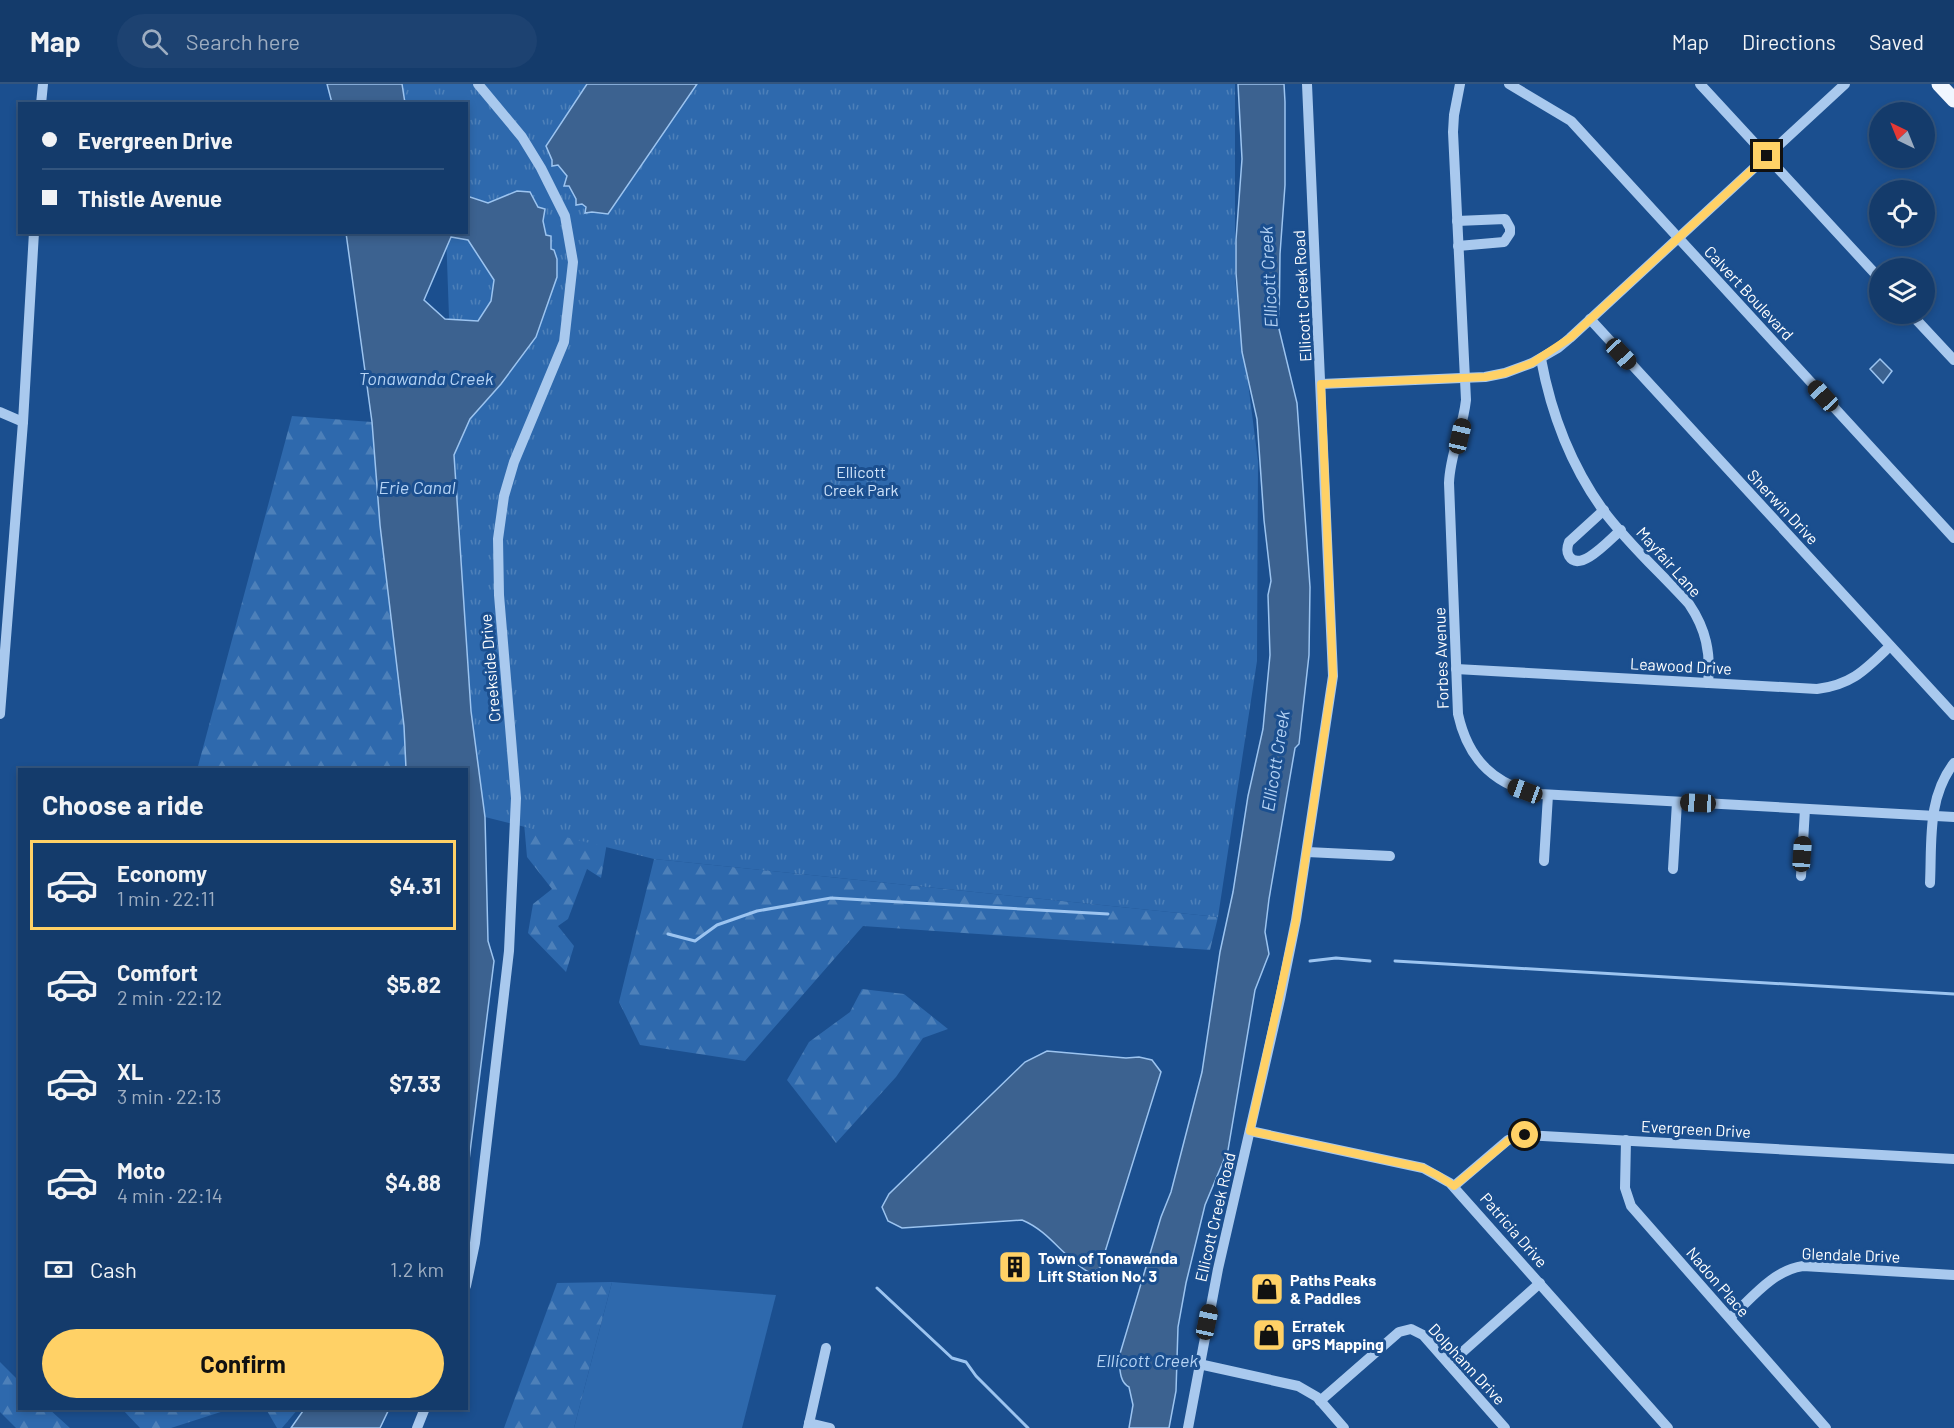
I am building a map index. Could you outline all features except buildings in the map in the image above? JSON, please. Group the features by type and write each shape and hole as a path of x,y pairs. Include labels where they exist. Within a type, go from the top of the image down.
{"main road":[{"path":"1939,84 1954,100"}],"street":[{"path":"41,102 43,84"},
{"name":"Creekside Drive","path":"468,1276 475,1243 509,951 516,798 499,595 498,539 504,496 514,462 564,342 573,262 565,216 541,168 522,137 478,84"},
{"name":"Ellicott Creek Road","path":"1188,1428 1218,1269 1280,999 1307,852 1333,676 1307,84"},
{"name":"Forbes Avenue","path":"1460,84 1453,132 1465,378 1464,418 1453,455 1449,483 1458,714 1465,739 1479,761 1498,778 1512,786 1548,795 1954,817"},
{"name":"Calvert Boulevard","path":"1509,84 1571,121 1954,538"},
{"path":"1700,84 1869,267"},
{"path":"1321,384 1465,378 1505,373 1541,359 1564,343 1845,84"},
{"path":"1457,221 1502,219 1508,223 1510,228 1508,238 1504,242 1458,246"},
{"path":"0,714 23,422 34,234"},
{"name":"Sherwin Drive","path":"1590,319 1954,715"},
{"path":"1920,324 1954,360"},
{"name":"Mayfair Lane","path":"1541,359 1550,403 1566,445 1586,483 1620,530 1689,604 1698,617 1708,649 1708,683"},
{"path":"0,412 23,422"},
{"name":"Mayfair Lane","path":"1604,510 1569,542 1570,558 1575,561 1587,559 1620,530"},
{"name":"Leawood Drive","path":"1456,669 1816,689 1829,688 1852,680 1890,646"},
{"path":"1930,883 1933,816 1938,792 1954,763"},
{"path":"1544,861 1548,795"},
{"path":"1673,869 1677,802"},
{"path":"1801,876 1805,809"},
{"path":"1307,852 1390,856"},
{"name":"Patricia Drive","path":"1250,1131 1423,1168 1454,1186 1668,1428"},
{"name":"Evergreen Drive","path":"1454,1186 1500,1146 1525,1135 1954,1159"},
{"name":"Nadon Place","path":"1626,1140 1625,1188 1631,1206 1826,1428"},
{"name":"Glendale Drive","path":"1730,1318 1780,1273 1803,1266 1954,1275"},
{"path":"1449,1364 1540,1283"},
{"name":"Dolphann Drive","path":"1320,1401 1399,1332 1411,1329 1423,1335 1505,1428"},
{"path":"826,1348 808,1426 830,1428"},
{"path":"1199,1364 1298,1386 1320,1401 1344,1428"},
{"path":"417,1428 424,1410"}],"green space":[{"name":"Ellicott Creek Park","path":"402,84 1235,84 1235,280 1258,461 1257,661 1218,917 654,859 485,817 471,711 454,455 446,234 468,234 468,102 405,102"},
{"path":"292,416 372,422 380,525 404,726 406,768 198,768"},
{"path":"618,778 601,878 587,869 568,919 558,926 574,946 566,972 528,933 533,904 552,889 527,857 524,823"},
{"path":"654,859 1218,917 1210,950 863,926 745,1061 640,1045 619,1002"},
{"path":"862,989 904,994 948,1029 923,1038 896,1077 836,1143 787,1080 809,1042 850,1012"},
{"path":"612,1282 776,1295 742,1428 574,1428"},
{"path":"612,1282 574,1428 504,1428 557,1283"},
{"path":"0,1362 18,1380 18,1410 50,1410 70,1428 16,1428 0,1412"},
{"path":"123,1410 227,1410 171,1428 140,1428"},
{"path":"267,1410 297,1410 282,1428 277,1428"}],"water":[{"path":"327,84 402,84 405,102 332,102"},
{"path":"587,84 697,84 608,214 585,213 586,207 582,204 576,205 576,199 569,186 564,186 567,176 558,165 552,166 546,146"},
{"name":"Ellicott Creek","path":"1238,84 1284,84 1285,185 1280,254 1279,329 1297,403 1310,587 1309,655 1299,744 1295,748 1269,899 1265,932 1269,954 1255,990 1228,1150 1205,1205 1186,1283 1178,1327 1176,1391 1169,1428 1129,1428 1133,1405 1129,1387 1123,1382 1119,1357 1161,1217 1171,1192 1202,1072 1220,952 1233,892 1248,796 1263,729 1270,655 1268,595 1271,581 1257,419 1242,352 1236,273 1242,159"},
{"path":"517,191 530,192 538,207 545,209 543,221 546,235 551,236 551,249 554,250 557,259 557,277 536,337 501,384 470,419 454,455 471,711 485,817 488,941 494,961 468,1168 468,768 406,768 404,726 380,525 372,422 346,234 468,234 468,196 488,203","holes":["451,237 468,240 494,280 491,301 478,321 445,319 424,300"]},
{"path":"1880,359 1892,371 1883,383 1870,369"},
{"path":"1047,1051 1126,1058 1139,1057 1152,1060 1161,1072 1100,1268 1090,1273 1072,1260 1041,1231 1022,1220 902,1228 888,1221 882,1207 889,1194 1025,1062"},
{"path":"304,1410 389,1410 380,1428 291,1428"}],"waterway":[{"path":"668,934 695,941 717,925 757,911 831,898 1108,914"},
{"path":"1310,961 1336,958 1370,961"},
{"path":"1395,961 1954,994"},
{"path":"877,1288 952,1358 966,1362 976,1376 1028,1428"}],"place":[{"name":"Town of Tonawanda Lift Station No. 3","path":"1015,1267"},
{"name":"Paths Peaks & Paddles","path":"1267,1289"},
{"name":"Erratek GPS Mapping","path":"1269,1335"}],"route":[{"path":"1525,1135 1509,1140 1500,1146 1454,1186 1423,1168 1250,1131 1296,920 1333,676 1321,384 1485,377 1505,373 1541,359 1570,338 1767,156"}],"water label":[{"name":"Tonawanda Creek","path":"426,379"},
{"name":"Erie Canal","path":"417,488"}]}
